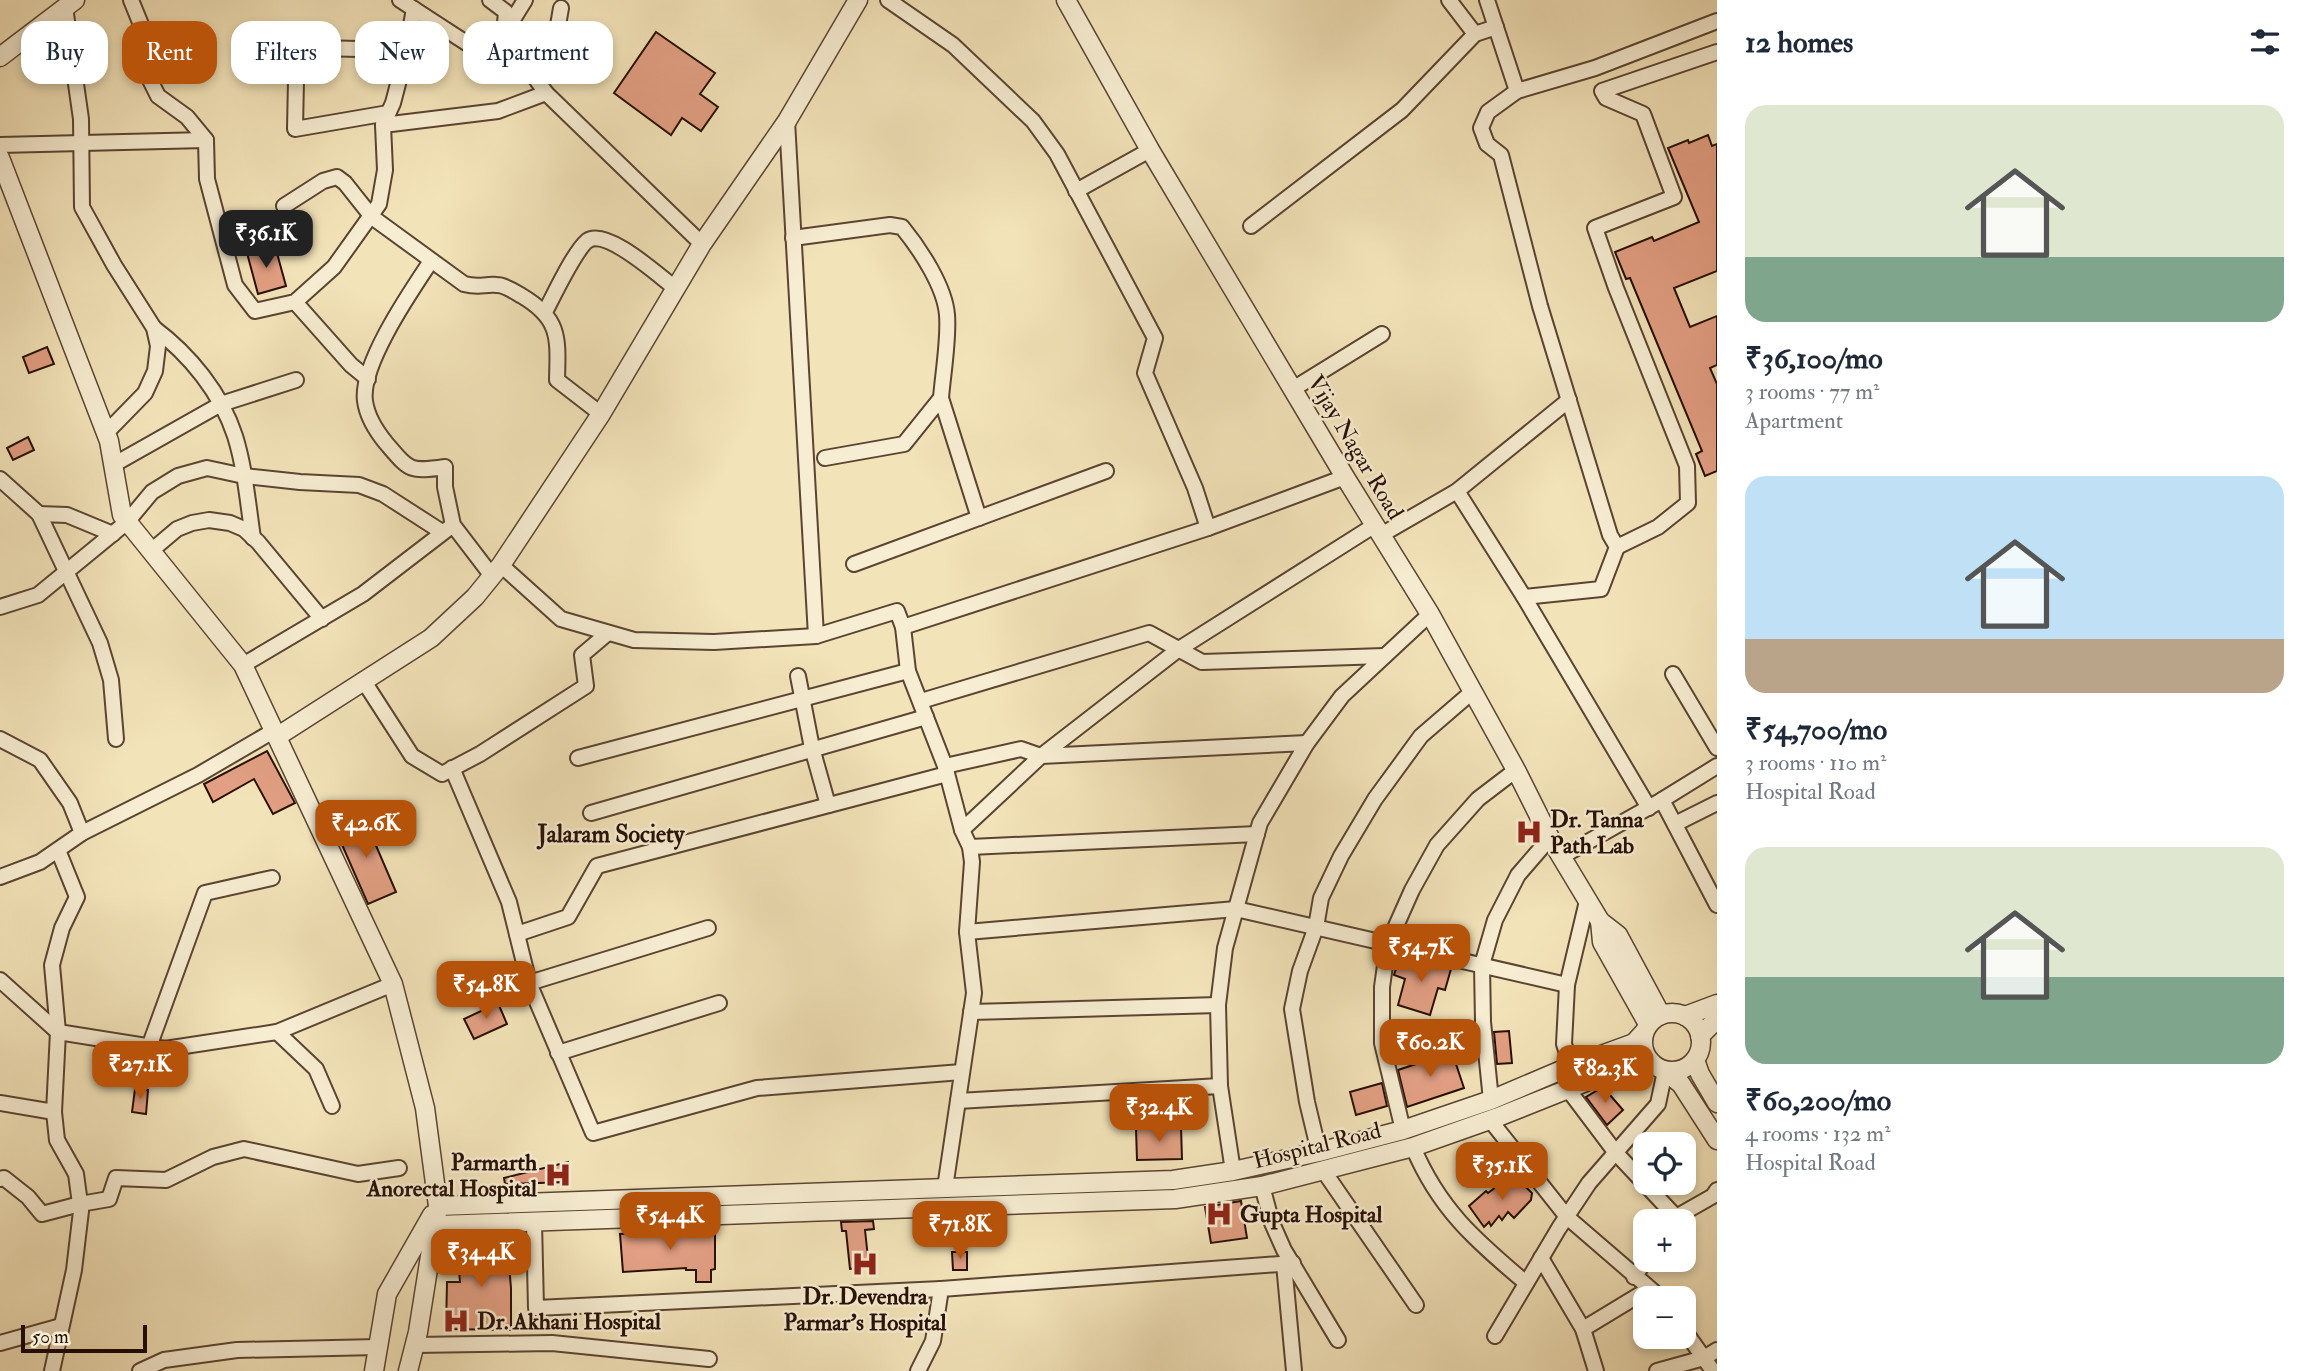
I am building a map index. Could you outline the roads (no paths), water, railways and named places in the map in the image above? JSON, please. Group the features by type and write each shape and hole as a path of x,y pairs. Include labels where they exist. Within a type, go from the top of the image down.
{"street":[{"path":"131,0 144,32 145,70 158,96 187,117 206,140 207,179 235,285 255,311 295,302 334,267 372,217 379,204 385,170 386,119 397,84"},
{"path":"400,0 463,41"},
{"path":"490,0 506,12 505,21"},
{"path":"512,21 525,0"},
{"path":"0,877 40,862 82,833 276,733 431,638 475,597 496,571 601,414 702,244 787,121 858,0"},
{"path":"888,0 953,46 1033,121 1057,154 1155,338 1145,373 1195,488 1208,528"},
{"name":"Vijay Nagar Road","path":"1066,0 1150,149 1345,477 1430,614 1516,770 1550,838 1600,921 1602,942 1651,1024"},
{"path":"1449,0 1475,34"},
{"path":"1487,0 1517,91"},
{"path":"0,57 70,4"},
{"path":"70,4 81,119 82,207 114,265 155,328 194,365 221,404 234,435 244,476 253,538"},
{"path":"559,21 561,8"},
{"path":"412,21 414,9"},
{"path":"1617,547 1610,535 1540,306 1501,155 1487,144 1481,128 1488,113 1517,91 1595,68 1717,21"},
{"path":"1251,226 1402,110 1475,34 1496,27"},
{"path":"1524,597 1601,589 1617,547 1658,527 1688,503 1687,466 1595,228 1674,197 1643,114 1606,99 1602,91 1717,52"},
{"path":"296,84 295,129 498,111 546,93"},
{"path":"540,84 702,244"},
{"path":"787,121 816,636"},
{"path":"0,145 206,140"},
{"path":"1076,191 1150,149"},
{"path":"0,158 106,433 122,515 243,666 394,984 425,1108 438,1206 415,1345 408,1371"},
{"path":"284,206 333,177 345,183 372,217 464,284 479,287 499,284 523,297 545,312 558,340 557,380 601,414"},
{"path":"793,239 890,225 902,228 914,242 938,286 947,314 941,398 979,518"},
{"path":"545,312 578,254 588,241 595,238 614,242 675,288"},
{"path":"431,261 397,311 369,370 364,400 375,430 405,465 417,471 445,467 448,529"},
{"path":"295,302 351,365 368,379"},
{"path":"106,433 145,393 155,371 158,346 155,328"},
{"path":"1293,389 1382,334"},
{"path":"113,465 221,404 296,380"},
{"path":"825,458 904,444 941,398"},
{"path":"962,830 1041,756 1179,649 1378,530 1457,491 1569,400"},
{"path":"0,607 38,595 127,522 152,492 178,476 207,468 244,476 323,485 359,485 383,494 448,529 496,571 561,619 634,640 701,642 816,636 897,611 908,671 946,770 962,830 970,846 972,862 967,932 974,993 945,1188"},
{"path":"853,564 1105,471"},
{"path":"902,627 1208,528 1345,477"},
{"path":"0,479 39,514 66,572 111,680 116,739"},
{"path":"1457,491 1656,804 1675,824 1716,901"},
{"path":"39,514 67,515 113,534"},
{"path":"151,551 177,529 192,523 209,520 230,523 244,529 253,538 321,619"},
{"path":"243,666 363,594 448,529"},
{"path":"1233,1171 1220,1086 1218,1005 1225,948 1260,823 1307,743 1342,696 1430,614"},
{"path":"363,680 412,756 442,774 480,754 586,686 582,655 608,633"},
{"path":"921,701 1149,633 1202,662 1384,656"},
{"path":"578,758 908,671"},
{"path":"1673,674 1717,748"},
{"path":"798,676 812,748 828,805"},
{"path":"1319,1152 1307,1102 1292,1009 1300,971 1316,927 1321,898 1341,856 1375,799 1421,736 1472,692"},
{"path":"590,813 926,717"},
{"path":"0,739 40,760 70,803 82,833"},
{"path":"517,934 568,917 597,866 828,805 1021,750 1041,756 1307,743"},
{"path":"1561,857 1717,766"},
{"path":"452,768 509,902 528,983 593,1133 757,1088 962,1072"},
{"path":"1403,1129 1382,1043 1382,987 1388,944 1412,890 1437,845 1478,799 1516,770"},
{"path":"1675,824 1717,803"},
{"path":"970,846 1257,834"},
{"path":"1492,1100 1483,1022 1482,965 1494,920 1518,875 1550,838"},
{"path":"52,1371 74,1270 81,1211 76,1174 57,1140 54,1112 58,1032 52,965 62,928 77,897 58,850"},
{"path":"149,1048 205,893 272,878"},
{"path":"1571,1066 1564,1044 1567,985 1587,901"},
{"path":"967,932 1236,909 1567,985"},
{"path":"528,983 708,928"},
{"path":"0,981 58,1032 149,1048 277,1032 394,984"},
{"path":"558,1053 719,1003"},
{"path":"1685,1016 1717,1004"},
{"path":"971,1012 1218,1005"},
{"path":"1658,1066 1682,1069 1695,1060 1701,1044 1700,1036 1692,1021 1685,1016 1677,1014 1651,1024 1643,1048 1658,1066 1681,1084 1717,1140"},
{"path":"1700,1036 1717,1018"},
{"name":"Hospital Road","path":"438,1206 1173,1180 1233,1171 1319,1152 1403,1129 1492,1100 1571,1066 1634,1043 1651,1024"},
{"path":"277,1032 316,1069 332,1106"},
{"name":"Hospital Road","path":"434,1227 1175,1199 1262,1186 1413,1147 1490,1120 1641,1060 1658,1066"},
{"path":"1695,1060 1717,1103"},
{"path":"1495,1336 1589,1183 1658,1104 1658,1066"},
{"path":"958,1101 1220,1086"},
{"path":"1567,1088 1616,1153 1665,1209"},
{"path":"0,1103 54,1112"},
{"path":"1490,1120 1567,1216 1645,1286"},
{"path":"1413,1147 1432,1185 1461,1226 1526,1283"},
{"path":"0,1179 4,1178 28,1197 42,1214 109,1199 116,1178 166,1180 213,1157 244,1149 358,1174 399,1168"},
{"path":"1323,1170 1416,1305"},
{"path":"1262,1186 1272,1223 1289,1264 1338,1340"},
{"path":"1691,1209 1713,1196 1717,1190"},
{"path":"374,1371 387,1294 438,1206"},
{"path":"534,1222 536,1308 941,1289 1289,1264"},
{"path":"1541,1258 1583,1329 1596,1371"},
{"path":"1289,1264 1294,1371"},
{"path":"1634,1277 1638,1272"},
{"path":"918,1371 933,1341 941,1289"},
{"path":"1583,1329 1633,1299"},
{"path":"0,1343 61,1326"},
{"path":"1696,1341 1710,1354 1713,1371"},
{"path":"415,1345 552,1343 709,1359"},
{"path":"140,1371 164,1360 237,1350 378,1346"},
{"path":"1657,1371 1710,1354"}],"place":[{"name":"Dr. Tanna Path Lab","path":"1529,832"},
{"name":"Parmarth Anorectal Hospital","path":"558,1175"},
{"name":"Gupta Hospital","path":"1219,1214"},
{"name":"Dr. Devendra Parmar's Hospital","path":"865,1264"},
{"name":"Dr. Akhani Hospital","path":"456,1321"}],"district":[{"name":"Jalaram Society","path":"611,834"}]}
